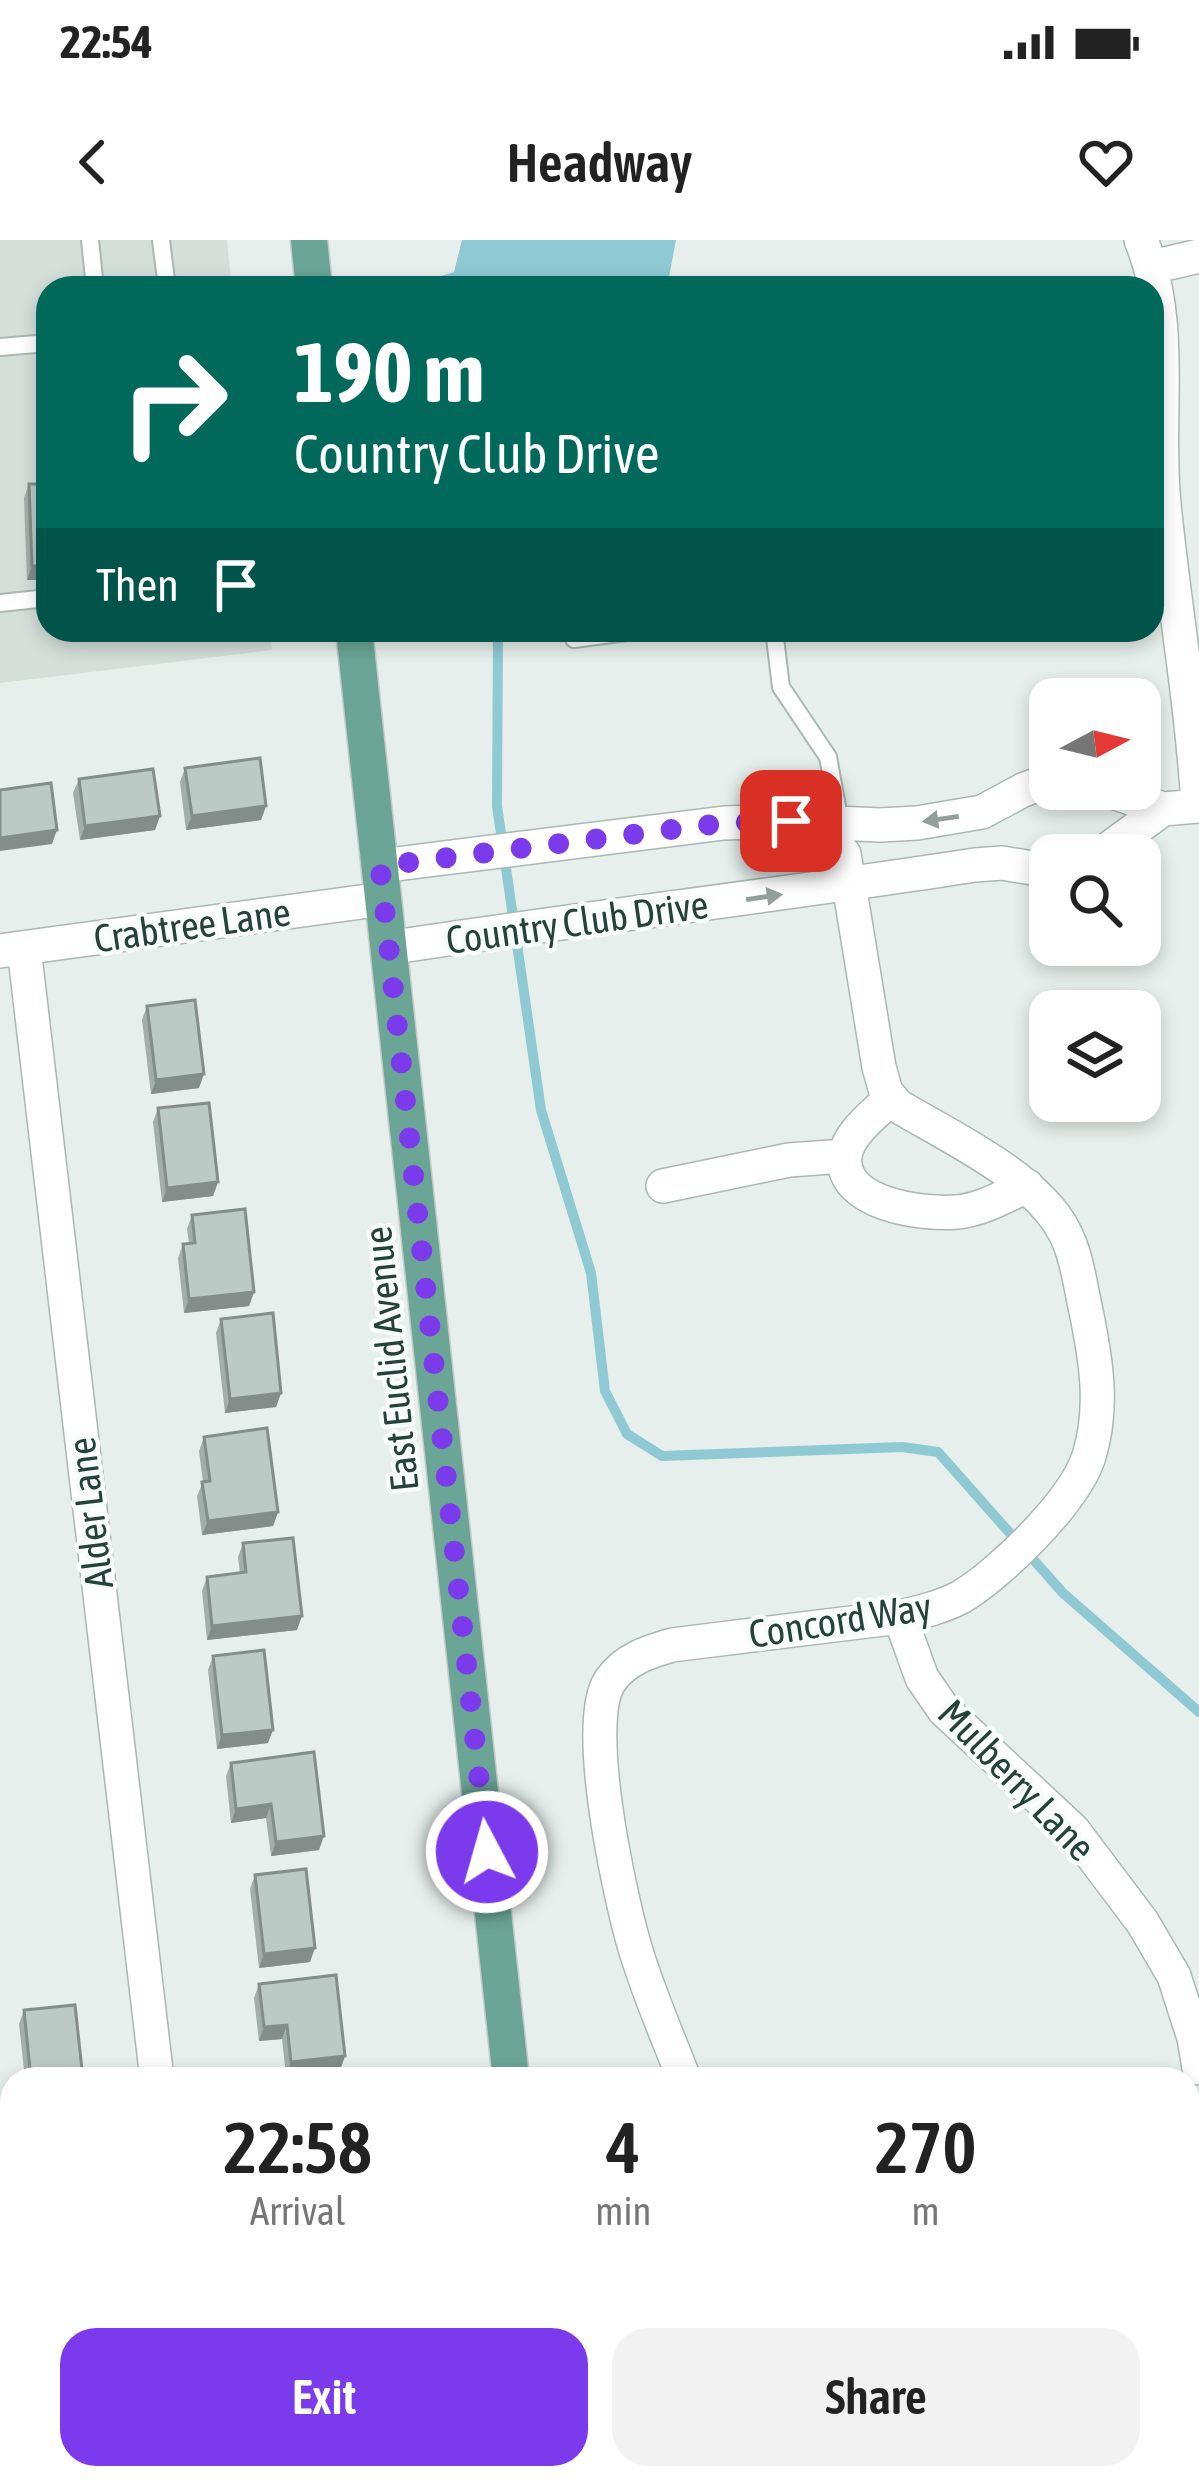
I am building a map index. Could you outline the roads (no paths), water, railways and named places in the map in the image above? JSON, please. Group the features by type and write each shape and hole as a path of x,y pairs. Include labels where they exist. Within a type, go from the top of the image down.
{"main road":[{"path":"309,240 313,276"},
{"name":"East Euclid Avenue","path":"355,642 510,2067"}],"street":[{"path":"1147,254 1199,256"},
{"path":"1128,834 1162,809 1198,806 1194,739 1164,508"},
{"name":"Country Club Drive","path":"388,948 747,900 917,823 982,812 1029,788"},
{"name":"Country Club Drive","path":"381,882 481,854 724,823 791,821 844,854 1029,868"},
{"path":"844,854 879,1067 891,1098 863,1126 845,1156 848,1176 862,1193 896,1207 956,1212 1027,1186"},
{"name":"Crabtree Lane","path":"12,949 381,882"},
{"name":"Alder Lane","path":"12,949 155,2067"},
{"name":"Concord Way","path":"680,2067 633,1943 619,1881 599,1758 598,1723 608,1683 623,1665 672,1645 900,1617 958,1599 1042,1525 1073,1489 1088,1461 1098,1407 1097,1368 1077,1269 1064,1232 1027,1186 891,1098"},
{"path":"662,1186 789,1160 845,1156"},
{"name":"Mulberry Lane","path":"900,1617 922,1678 944,1710 1072,1830 1143,1923 1174,1976 1199,2067"}],"lane":[{"path":"90,240 94,276"},
{"path":"161,240 166,276"},
{"path":"0,347 36,344"},
{"path":"0,603 36,599"},
{"path":"776,642 781,687 828,757 844,854"}],"water":[{"path":"462,240 676,240 669,276 441,276 454,272"}],"waterway":[{"path":"498,642 497,806 541,1110 591,1273 605,1391 627,1434 662,1456 902,1447 938,1452 1063,1593 1199,1712"}]}
